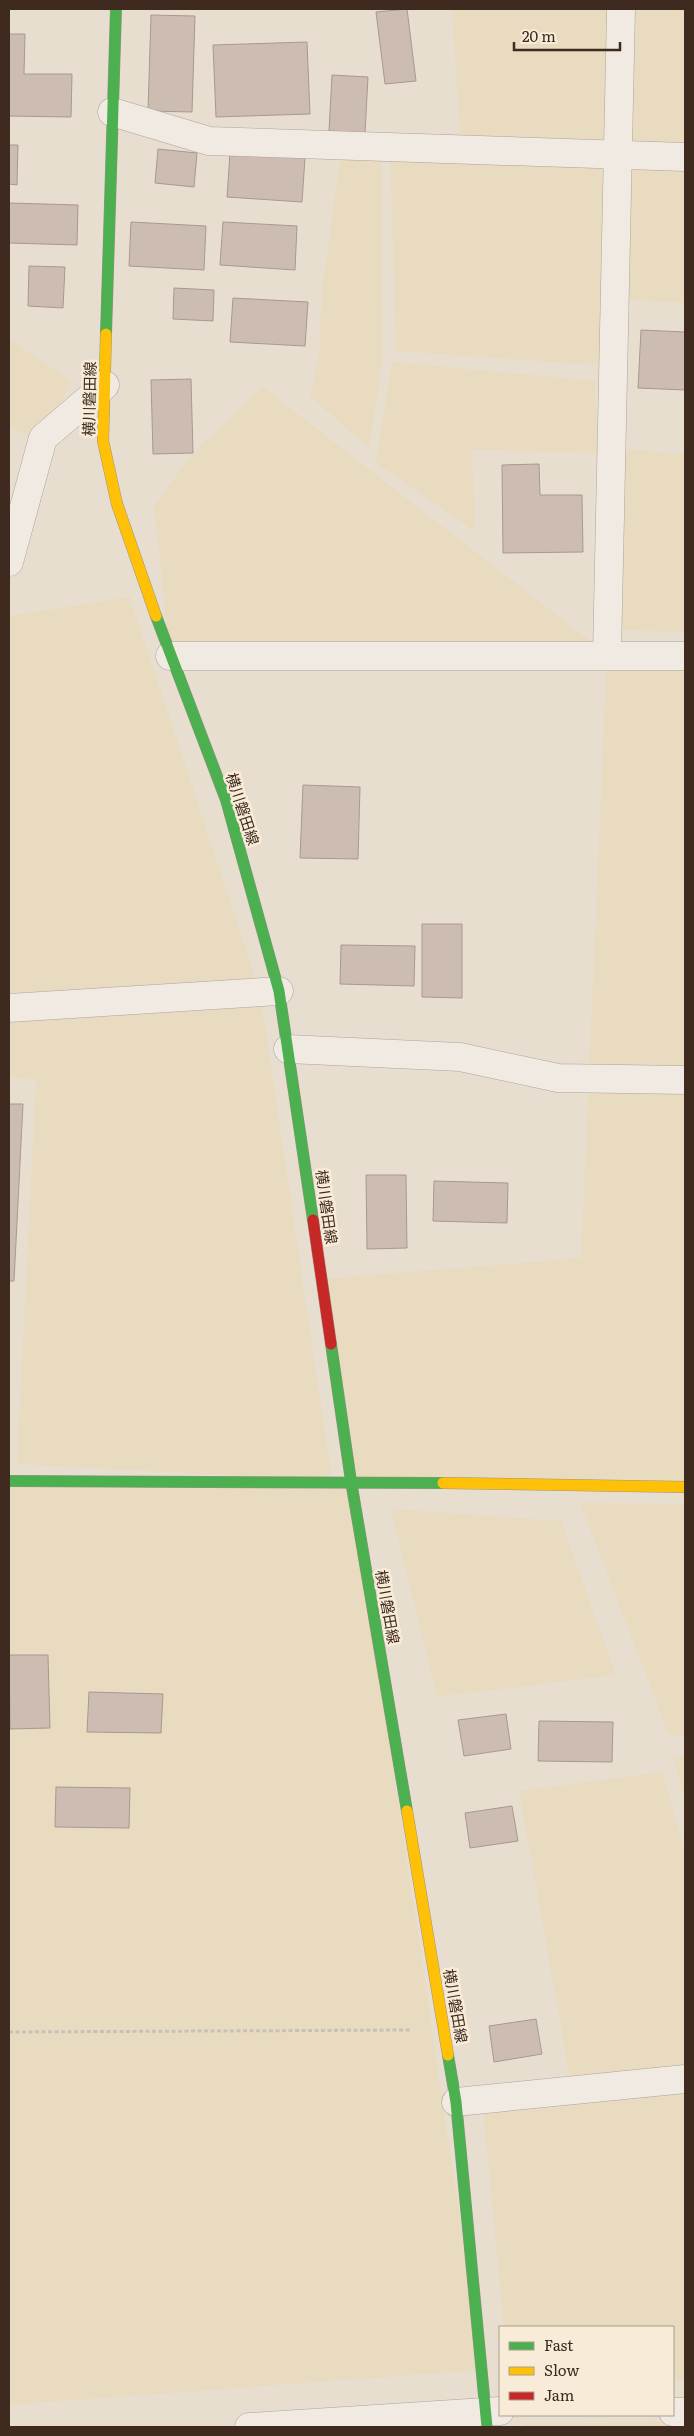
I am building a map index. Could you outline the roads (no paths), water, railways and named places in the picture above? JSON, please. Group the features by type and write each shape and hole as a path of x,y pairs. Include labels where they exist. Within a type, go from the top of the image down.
{"main road":[{"name":"横川磐田線","path":"116,9 103,441 117,504 170,656 226,800 279,991 351,1481 456,2102 491,2416"},
{"path":"9,1480 351,1481 685,1487"}],"street":[{"path":"607,654 621,9"},
{"path":"112,112 209,141 685,157"},
{"path":"9,562 43,438 105,385"},
{"path":"170,656 607,654 685,656"},
{"path":"9,1008 279,991"},
{"path":"288,1049 460,1057 558,1078 685,1080"},
{"path":"456,2102 685,2079"},
{"path":"249,2427 491,2416"}]}
